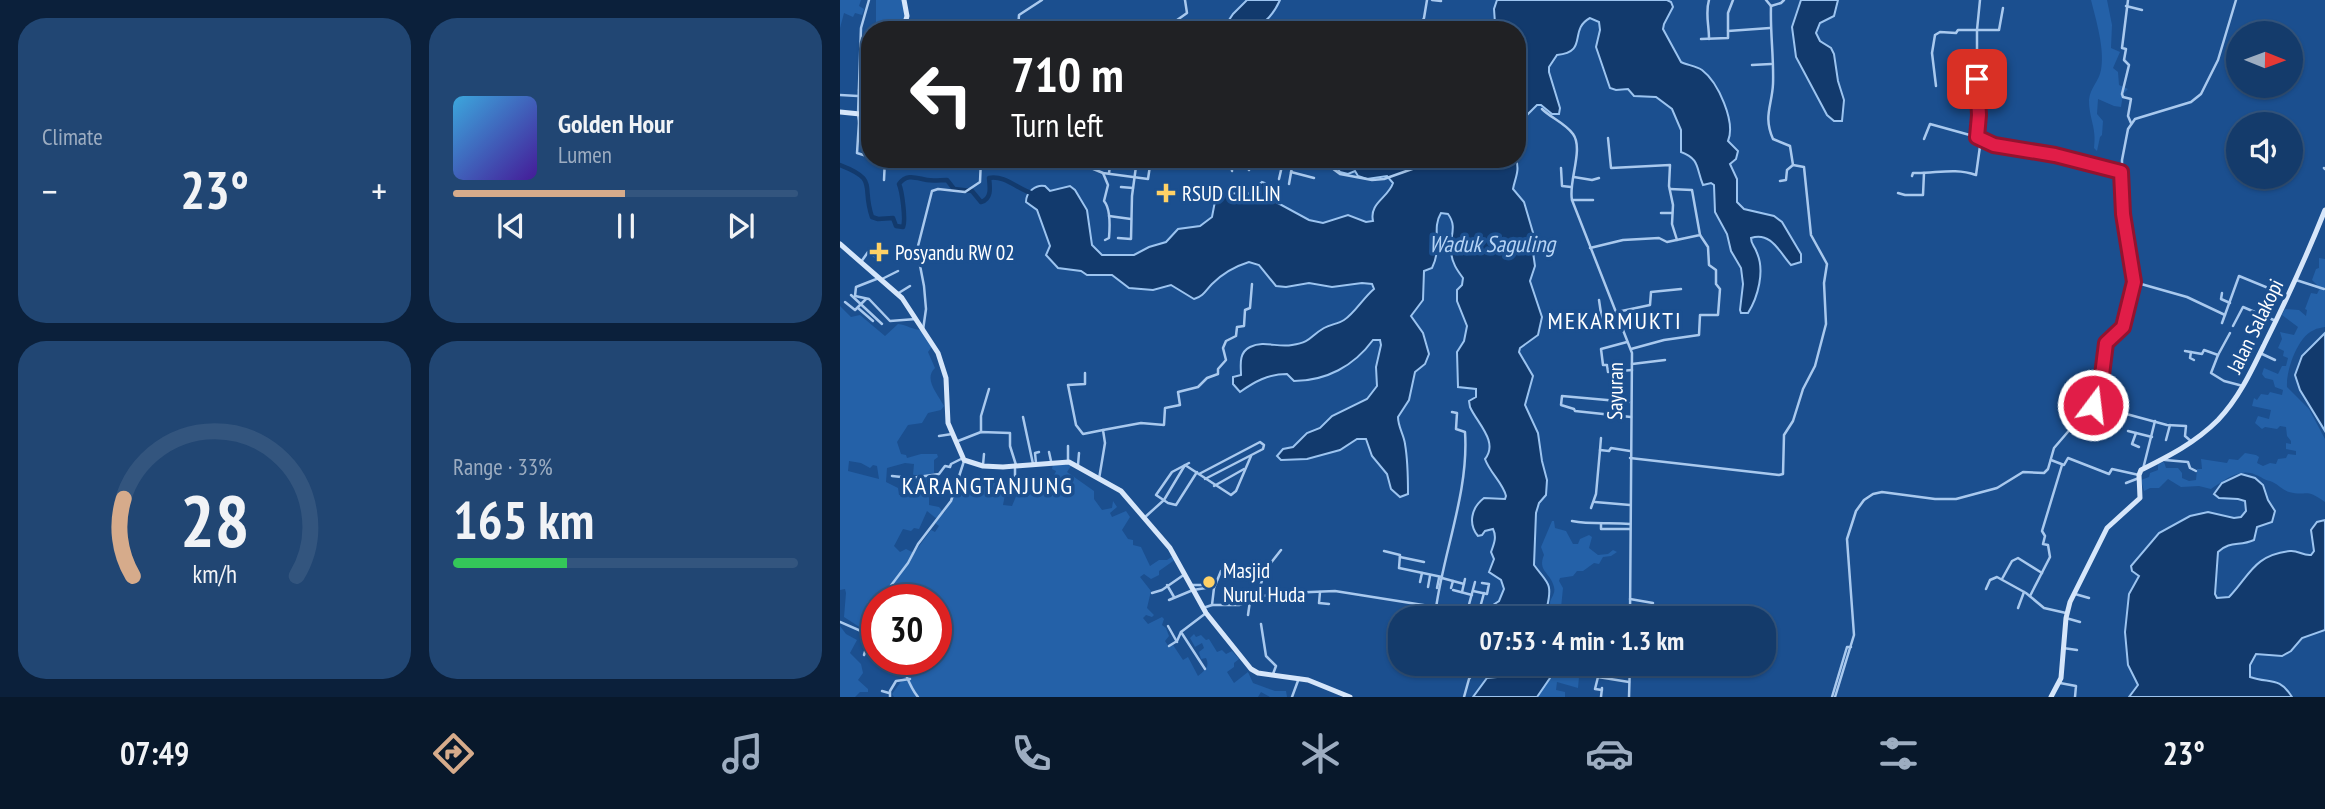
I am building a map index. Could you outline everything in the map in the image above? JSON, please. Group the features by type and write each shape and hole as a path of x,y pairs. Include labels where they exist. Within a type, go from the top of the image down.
{"main road":[{"path":"904,0 906,21"},
{"path":"840,112 861,114"},
{"name":"Jalan Salakopi","path":"2140,474 2192,442 2219,419 2243,386 2296,280 2325,210"},
{"path":"840,244 897,294 938,353 944,369 947,417 951,434 964,459 983,466 1068,461 1123,492 1170,548 1204,610 1251,669 1258,673 1299,678 1350,697"},
{"path":"2050,697 2059,683 2066,615 2074,594 2108,527 2140,498 2140,474"}],"street":[{"path":"863,21 869,0"},
{"path":"1018,21 1018,15 1042,0"},
{"path":"1176,21 1188,13 1185,0"},
{"path":"1422,21 1429,0 1441,1"},
{"path":"1709,0 1706,11 1709,18 1709,39"},
{"path":"1701,39 1727,39 1728,13 1733,0"},
{"path":"1766,0 1771,6 1773,84 1768,112 1770,130 1773,139 1790,146 1793,165"},
{"path":"1771,6 1784,0"},
{"path":"1912,176 1913,173 1946,170 1976,175 1979,138 1977,30 1980,0"},
{"path":"2127,0 2122,48 2126,49 2124,60 2129,65 2122,94 2132,100 2127,116 2131,123"},
{"path":"1834,697 1854,624 1847,543 1854,516 1864,500 1882,492 1939,500 1966,497 1999,487 2022,472 2043,473 2054,448 2093,405 2100,391 2106,343 2123,327 2134,282 2123,214 2121,172 2124,142 2131,123 2143,116 2191,102 2202,94 2219,57 2236,0"},
{"path":"2126,6 2142,10"},
{"path":"1936,86 1932,53 1935,36 1939,32 1956,33 1958,30 2000,30 2003,8"},
{"path":"861,28 857,153 861,154"},
{"path":"1728,31 1770,28"},
{"path":"1752,65 1771,64"},
{"path":"840,95 859,96"},
{"name":"Sayuran","path":"1542,109 1570,130 1576,138 1572,200 1631,349 1630,606"},
{"path":"1924,139 1930,124 1994,145 2055,155 2121,172"},
{"path":"1608,138 1610,167 1630,169 1670,165 1672,224 1677,240"},
{"path":"1780,181 1786,180 1787,170 1793,165"},
{"path":"1630,458 1783,474 1784,435 1793,421 1803,389 1815,366 1826,324 1824,283 1827,264 1811,235 1804,167 1793,165"},
{"path":"884,180 885,168"},
{"path":"923,330 925,286 917,250 932,192 938,189 965,192 980,182 981,168"},
{"path":"1091,168 1103,173 1149,178 1150,168"},
{"path":"1109,174 1110,168"},
{"path":"1118,238 1131,239 1136,168"},
{"path":"1279,178 1282,168"},
{"path":"1289,184 1290,168"},
{"path":"1333,168 1343,175 1354,175 1364,180 1388,177 1415,168"},
{"path":"1561,168 1562,186 1571,187"},
{"path":"1291,172 1314,178"},
{"path":"1103,173 1108,185 1104,201 1109,216 1109,237 1105,240"},
{"path":"1898,193 1923,195 1924,173"},
{"path":"1574,177 1592,180 1599,178"},
{"path":"1121,187 1133,188"},
{"path":"1631,349 1664,340 1698,336 1700,315 1718,315 1720,289 1716,284 1715,269 1709,265 1708,247 1700,235 1692,190 1670,190"},
{"path":"1572,200 1593,200"},
{"path":"1661,213 1672,213"},
{"path":"1109,216 1131,219"},
{"path":"1590,248 1623,240 1659,238 1667,242 1700,235"},
{"path":"861,262 868,252 876,257"},
{"path":"898,271 855,288 856,296 867,298 890,321 916,319"},
{"path":"2222,323 2239,276 2288,296"},
{"path":"2296,280 2323,289"},
{"path":"2134,282 2187,297 2225,315"},
{"path":"1085,373 1085,384 1068,385 1076,425 1083,433 1140,423 1164,425 1166,408 1180,405 1178,392 1199,387 1209,376 1218,374 1218,369 1226,360 1223,348 1226,341 1237,336 1237,327 1244,326 1245,310 1250,309 1252,284"},
{"path":"897,294 910,286"},
{"path":"1617,312 1650,305 1651,292 1681,289"},
{"path":"2222,293 2221,299 2230,303"},
{"path":"851,295 873,321"},
{"path":"845,302 854,310 867,298"},
{"path":"1599,300 1603,327 1622,324"},
{"path":"860,306 882,324"},
{"path":"2234,326 2243,307 2276,321"},
{"path":"2230,333 2218,355 2212,374 2224,381 2243,386"},
{"path":"1628,341 1602,348 1603,365 1607,365 1608,372 1632,370"},
{"path":"2185,351 2202,354 2204,350 2218,355"},
{"path":"2191,352 2190,358 2194,360"},
{"path":"2260,353 2276,360"},
{"path":"1632,364 1665,360"},
{"path":"981,432 981,416 989,390"},
{"path":"1631,402 1562,396 1561,405 1574,411 1631,417"},
{"path":"2093,405 2170,425 2186,426 2185,436 2192,442"},
{"path":"1436,606 1460,489 1465,445 1465,432 1456,429 1457,413 1452,412"},
{"path":"1023,416 1028,447 1032,451 1034,463"},
{"path":"2126,483 2140,474 2155,421"},
{"path":"2166,440 2170,425"},
{"path":"1099,479 1105,443 1103,430"},
{"path":"2128,431 2152,437"},
{"path":"955,442 981,432 1010,433 1015,485"},
{"path":"2136,433 2132,444 2139,447"},
{"path":"939,436 951,434"},
{"path":"1591,508 1594,502 1601,438"},
{"path":"1187,464 1172,472 1156,493 1164,500 1176,505 1198,473 1261,442 1264,445 1263,449 1251,456 1205,479"},
{"path":"1068,446 1068,461"},
{"path":"1600,450 1609,451 1611,448 1630,451"},
{"path":"1034,463 1035,453 1039,452"},
{"path":"1049,452 1051,461"},
{"path":"1078,465 1079,453"},
{"path":"983,466 984,454"},
{"path":"1187,464 1214,486 1231,495 1236,491 1251,456"},
{"path":"2030,596 2050,557 2048,545 2043,544 2045,536 2042,531 2062,465 2065,465 2068,458 2109,474 2112,469 2140,474"},
{"path":"892,476 911,478 939,474 945,467 964,459"},
{"path":"891,584 951,501 964,459"},
{"path":"2051,460 2062,465"},
{"path":"2164,460 2188,462 2191,469 2196,471"},
{"path":"1144,518 1164,500 1187,464"},
{"path":"1214,486 1244,470"},
{"path":"1594,502 1630,506"},
{"path":"1573,521 1630,524"},
{"path":"1601,524 1601,529 1630,529"},
{"path":"1256,598 1266,569 1281,550"},
{"path":"1384,551 1424,562"},
{"path":"1400,557 1399,568 1464,584"},
{"path":"2002,579 2012,561 2018,558 2042,573"},
{"path":"1212,606 1222,570"},
{"path":"1412,577 1413,571"},
{"path":"1420,582 1422,573"},
{"path":"1152,593 1162,590 1185,574"},
{"path":"1428,586 1430,575"},
{"path":"1437,589 1441,577"},
{"path":"1986,589 1990,580 1997,577 2024,592 2044,608 2080,622"},
{"path":"1462,592 1465,579"},
{"path":"1453,581 1452,589 1487,594 1489,584 1482,583"},
{"path":"1470,606 1475,582"},
{"path":"1167,585 1174,598"},
{"path":"1169,600 1192,588 1209,585"},
{"path":"1192,588 1206,588"},
{"path":"1222,605 1227,590"},
{"path":"1320,592 1320,604 1329,604"},
{"path":"1168,646 1177,642 1181,632 1204,610 1212,606 1239,605 1256,598 1300,593 1348,592 1425,606"},
{"path":"2018,608 2024,592"},
{"path":"1481,604 1484,593"},
{"path":"2074,594 2089,598"},
{"path":"1630,599 1653,603"},
{"path":"1248,615 1250,601"},
{"path":"840,622 861,632"},
{"path":"1261,624 1266,656 1276,666 1273,675"},
{"path":"1168,626 1177,642"},
{"path":"1181,632 1205,669"},
{"path":"2063,648 2077,650"},
{"path":"908,675 918,697"},
{"path":"1464,697 1470,676"},
{"path":"1629,676 1629,697"},
{"path":"1601,697 1602,689 1595,689 1598,677 1629,682"},
{"path":"1292,697 1299,678"},
{"path":"882,691 890,695 896,681 910,679"},
{"path":"2059,683 2076,685 2075,697"}],"shaded area":[{"path":"840,0 861,0 859,6 864,9 862,15 855,13 853,17 844,13 840,28"},
{"path":"876,0 903,0 904,21 876,21"},
{"path":"2091,0 2107,0 2112,25 2111,48 2120,52 2113,68 2118,72 2119,85 2128,89 2123,94 2121,107 2098,99 2097,114 2103,121 2097,151 2094,148 2089,100 2100,74 2102,53"},
{"path":"2319,258 2325,259 2325,327 2316,329 2302,340 2288,372 2287,387 2309,409 2325,439 2325,502 2309,494 2286,491 2273,482 2250,473 2232,476 2211,489 2199,486 2181,487 2168,479 2159,488 2144,491 2141,480 2158,470 2158,464 2164,462 2166,468 2178,468 2182,478 2189,481 2196,480 2197,469 2202,469 2201,459 2227,463 2229,459 2238,460 2245,453 2259,457 2257,463 2263,466 2276,464 2278,459 2286,458 2288,454 2296,455 2296,451 2286,449 2286,443 2291,444 2291,441 2286,427 2262,429 2255,423 2258,416 2269,419 2271,410 2252,406 2254,398 2257,400 2261,394 2268,395 2270,392 2282,395 2283,390 2275,387 2273,380 2262,374 2264,368 2278,374 2282,366 2286,366 2288,358 2283,356 2284,351 2278,348 2282,339 2280,332 2294,335 2298,327 2282,315 2285,309 2299,310 2306,316 2305,309 2311,293 2317,294 2320,288 2312,280 2319,268"},
{"path":"840,306 851,317 860,315 885,336 898,324 922,330 933,345 928,352 935,368 931,382 944,406 941,410 928,413 922,423 908,425 897,442 901,454 907,458 921,454 937,454 934,473 930,474 929,478 929,505 939,507 944,513 957,491 971,488 972,485 989,487 991,481 1006,489 1003,505 1012,506 1017,494 1022,495 1028,482 1041,481 1054,475 1056,471 1052,469 1053,464 1069,463 1071,466 1067,472 1094,491 1094,499 1102,510 1112,508 1113,501 1117,507 1110,513 1112,517 1126,511 1130,517 1122,530 1128,539 1133,540 1133,545 1141,547 1150,566 1173,556 1176,559 1151,579 1144,574 1140,577 1151,591 1147,608 1154,615 1146,615 1143,618 1148,624 1162,617 1164,619 1162,625 1169,636 1165,641 1169,647 1173,645 1183,660 1188,657 1198,676 1206,668 1207,661 1206,658 1201,659 1199,652 1204,648 1202,643 1195,647 1190,638 1194,634 1196,637 1201,635 1206,640 1209,639 1217,652 1222,650 1226,654 1232,651 1239,659 1227,672 1234,683 1248,672 1253,683 1275,691 1286,691 1287,697 1270,697 1261,692 1258,697 894,697 892,694 905,675 952,675 952,584 861,584 861,628 844,617 845,589 840,590","holes":["849,461 870,468 877,466 879,479 848,471","905,463 914,464 913,475 925,475 926,482 910,488 905,487 906,495 899,495 898,488 886,482 887,468","927,511 937,519 935,523 939,526 935,532 931,530 914,553 906,549 900,552 894,546 903,529 919,529"]},
{"path":"1554,521 1555,528 1566,531 1573,544 1578,544 1580,539 1589,535 1592,537 1589,548 1598,555 1608,554 1613,550 1617,552 1603,557 1599,564 1594,563 1583,571 1577,571 1573,576 1560,578 1563,588 1561,606 1550,606 1554,587 1542,565 1544,555 1541,547"},
{"path":"840,626 846,634 857,640 850,653 861,664 862,675 858,680 868,692 860,692 855,697 840,697"},
{"path":"1578,676 1578,688 1557,682 1556,690 1565,692 1565,697 1537,697 1550,678"}],"water":[{"path":"1247,0 1280,0 1265,21 1228,21"},
{"path":"1497,0 1671,2 1673,7 1663,29 1681,62 1700,69 1714,83 1728,113 1728,141 1738,151 1736,159 1730,164 1737,179 1737,202 1744,209 1774,216 1782,222 1801,254 1801,262 1791,265 1770,240 1751,238 1759,260 1759,284 1748,313 1741,313 1741,268 1715,212 1714,185 1703,185 1694,161 1681,152 1681,130 1672,109 1656,97 1634,96 1628,89 1610,88 1596,47 1599,22 1590,18 1580,28 1573,50 1557,55 1549,67 1560,108 1559,114 1552,114 1537,105 1526,116 1526,21 1495,21"},
{"path":"1801,0 1838,0 1834,16 1820,23 1816,33 1820,41 1831,48 1834,54 1844,100 1842,121 1834,121 1827,115 1796,57 1792,27"},
{"name":"Waduk Saguling","path":"1337,168 1517,168 1513,189 1524,202 1534,236 1535,266 1530,281 1542,317 1538,335 1520,348 1519,352 1533,376 1525,405 1538,433 1547,480 1546,495 1539,503 1536,513 1534,565 1549,587 1547,606 1493,606 1499,601 1504,589 1501,580 1489,572 1494,559 1491,552 1495,535 1493,529 1478,536 1472,516 1476,506 1484,498 1505,499 1506,496 1485,459 1489,453 1488,439 1470,407 1469,401 1476,397 1476,389 1458,387 1457,352 1464,341 1467,326 1457,301 1457,290 1462,285 1463,278 1452,256 1453,228 1448,214 1441,213 1438,219 1435,260 1432,268 1424,271 1423,300 1411,316 1423,333 1429,354 1425,364 1415,372 1409,400 1398,417 1405,444 1408,475 1408,494 1400,497 1391,489 1387,474 1372,456 1366,439 1357,439 1340,450 1307,459 1281,460 1277,456 1283,449 1293,447 1307,433 1320,428 1332,416 1367,399 1377,386 1376,367 1380,340 1373,340 1348,364 1328,375 1294,381 1287,374 1274,375 1240,392 1233,384 1233,377 1241,375 1241,360 1250,347 1260,344 1287,346 1307,340 1324,328 1348,317 1374,289 1372,284 1332,287 1309,283 1276,286 1259,265 1249,262 1225,274 1203,295 1194,299 1171,285 1153,290 1129,288 1112,275 1087,275 1081,271 1058,268 1046,255 1050,246 1037,210 1026,202 1030,192 1038,186 1045,186 1050,191 1070,186 1087,210 1092,245 1102,255 1134,255 1166,242 1178,229 1200,226 1212,217 1216,196 1224,193 1248,194 1262,182 1274,201 1309,220 1323,223 1348,215 1366,222 1373,221 1376,205 1393,183 1387,176 1367,179 1358,176 1355,171 1348,174"},
{"path":"2325,333 2325,431 2300,390 2295,375 2302,356"},
{"path":"2241,474 2255,478 2263,485 2275,511 2272,522 2257,527 2254,540 2227,546 2218,552 2217,598 2229,597 2254,567 2268,557 2290,551 2311,555 2314,551 2311,530 2317,522 2325,520 2325,630 2302,638 2291,651 2282,656 2256,654 2250,665 2250,677 2278,683 2292,697 2129,697 2138,685 2128,665 2125,632 2129,594 2139,576 2132,571 2131,566 2159,533 2190,516 2208,512 2241,517 2246,511 2245,501 2219,498 2214,494 2222,483"},
{"path":"1487,678 1550,678 1537,697 1473,697"}],"waterway":[{"path":"840,165 852,170 864,180 872,217 893,218 896,226 903,227 904,223 899,184 908,177 947,180 954,189 972,191 981,202 989,195 989,178 1001,179 1034,194"}],"place":[{"name":"RSUD CILILIN","path":"1166,193"},
{"name":"Posyandu RW 02","path":"879,252"},
{"name":"Masjid Nurul Huda","path":"1209,582"}],"district":[{"name":"MEKARMUKTI","path":"1615,320"},
{"name":"KARANGTANJUNG","path":"988,485"}],"route":[{"path":"1977,79 1977,137 1994,145 2055,155 2121,172 2123,214 2134,282 2123,327 2106,343 2100,391 2093,405"}]}
